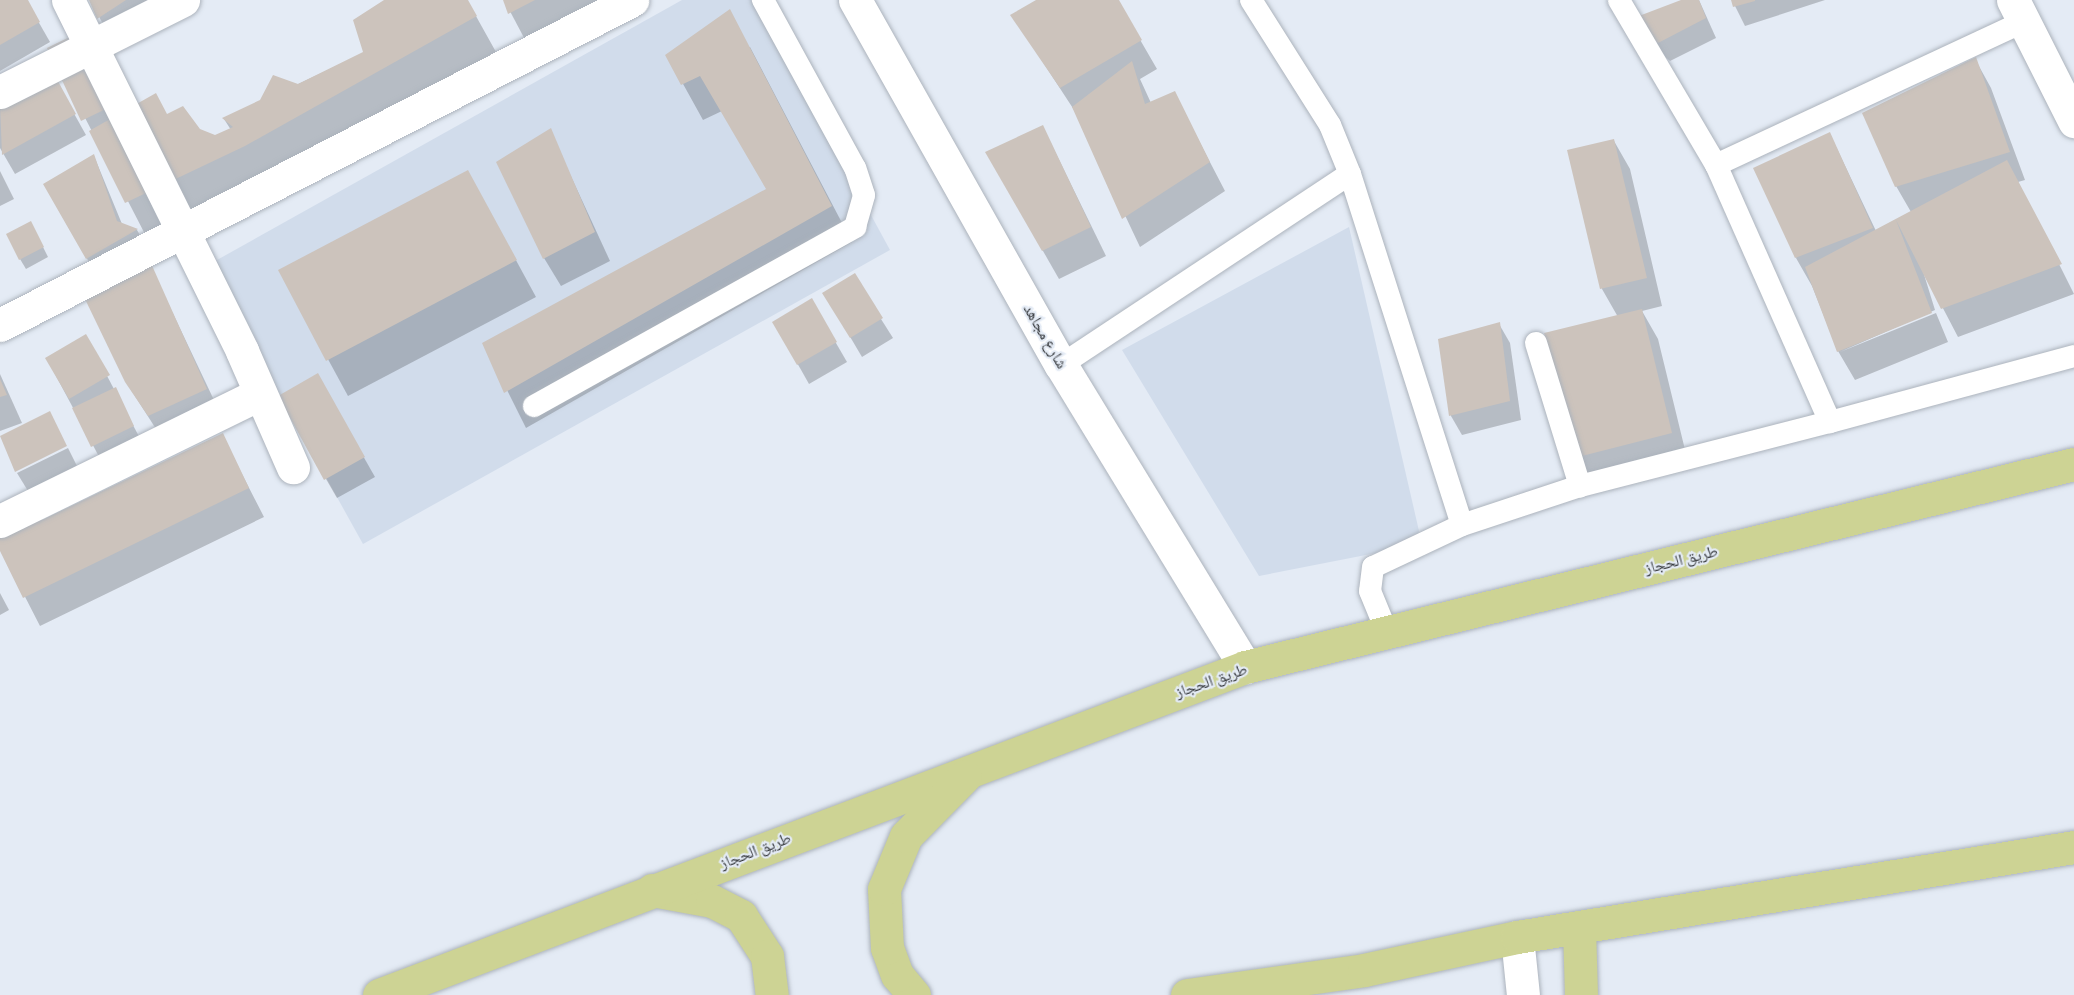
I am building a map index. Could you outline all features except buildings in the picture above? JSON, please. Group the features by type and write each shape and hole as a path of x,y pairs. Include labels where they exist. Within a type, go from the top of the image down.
{"main road":[{"name":"طريق الحجاز","path":"378,995 977,764 1245,668 1386,630 2074,464"},
{"path":"914,995 897,975 887,948 884,889 906,836 977,764"},
{"path":"1187,995 1225,993 1364,970 1517,937 2074,847"},
{"path":"651,890 712,901 741,916 766,956 772,995"},
{"path":"1579,927 1581,995"}],"street":[{"path":"68,0 95,46 181,235 242,351 257,395 293,467"},
{"path":"0,92 183,0"},
{"path":"0,325 181,235 632,0"},
{"name":"شارع مجاهد","path":"855,0 1061,365 1245,668"},
{"path":"2018,11 2074,121"},
{"path":"0,521 257,395"},
{"path":"1517,937 1523,995"}],"lane":[{"path":"534,406 855,227 864,195 855,168 763,0"},
{"path":"1251,0 1330,125 1350,174 1462,525"},
{"path":"1619,0 1716,165 1830,422"},
{"path":"1716,165 2018,11"},
{"path":"1061,365 1350,174"},
{"path":"1536,343 1580,486"},
{"path":"1386,630 1370,591 1373,567 1462,525 1580,486 2074,356"}],"shaded area":[{"path":"682,0 754,0 890,250 363,544 208,265"},
{"path":"1349,227 1422,544 1259,576 1122,350"}]}
